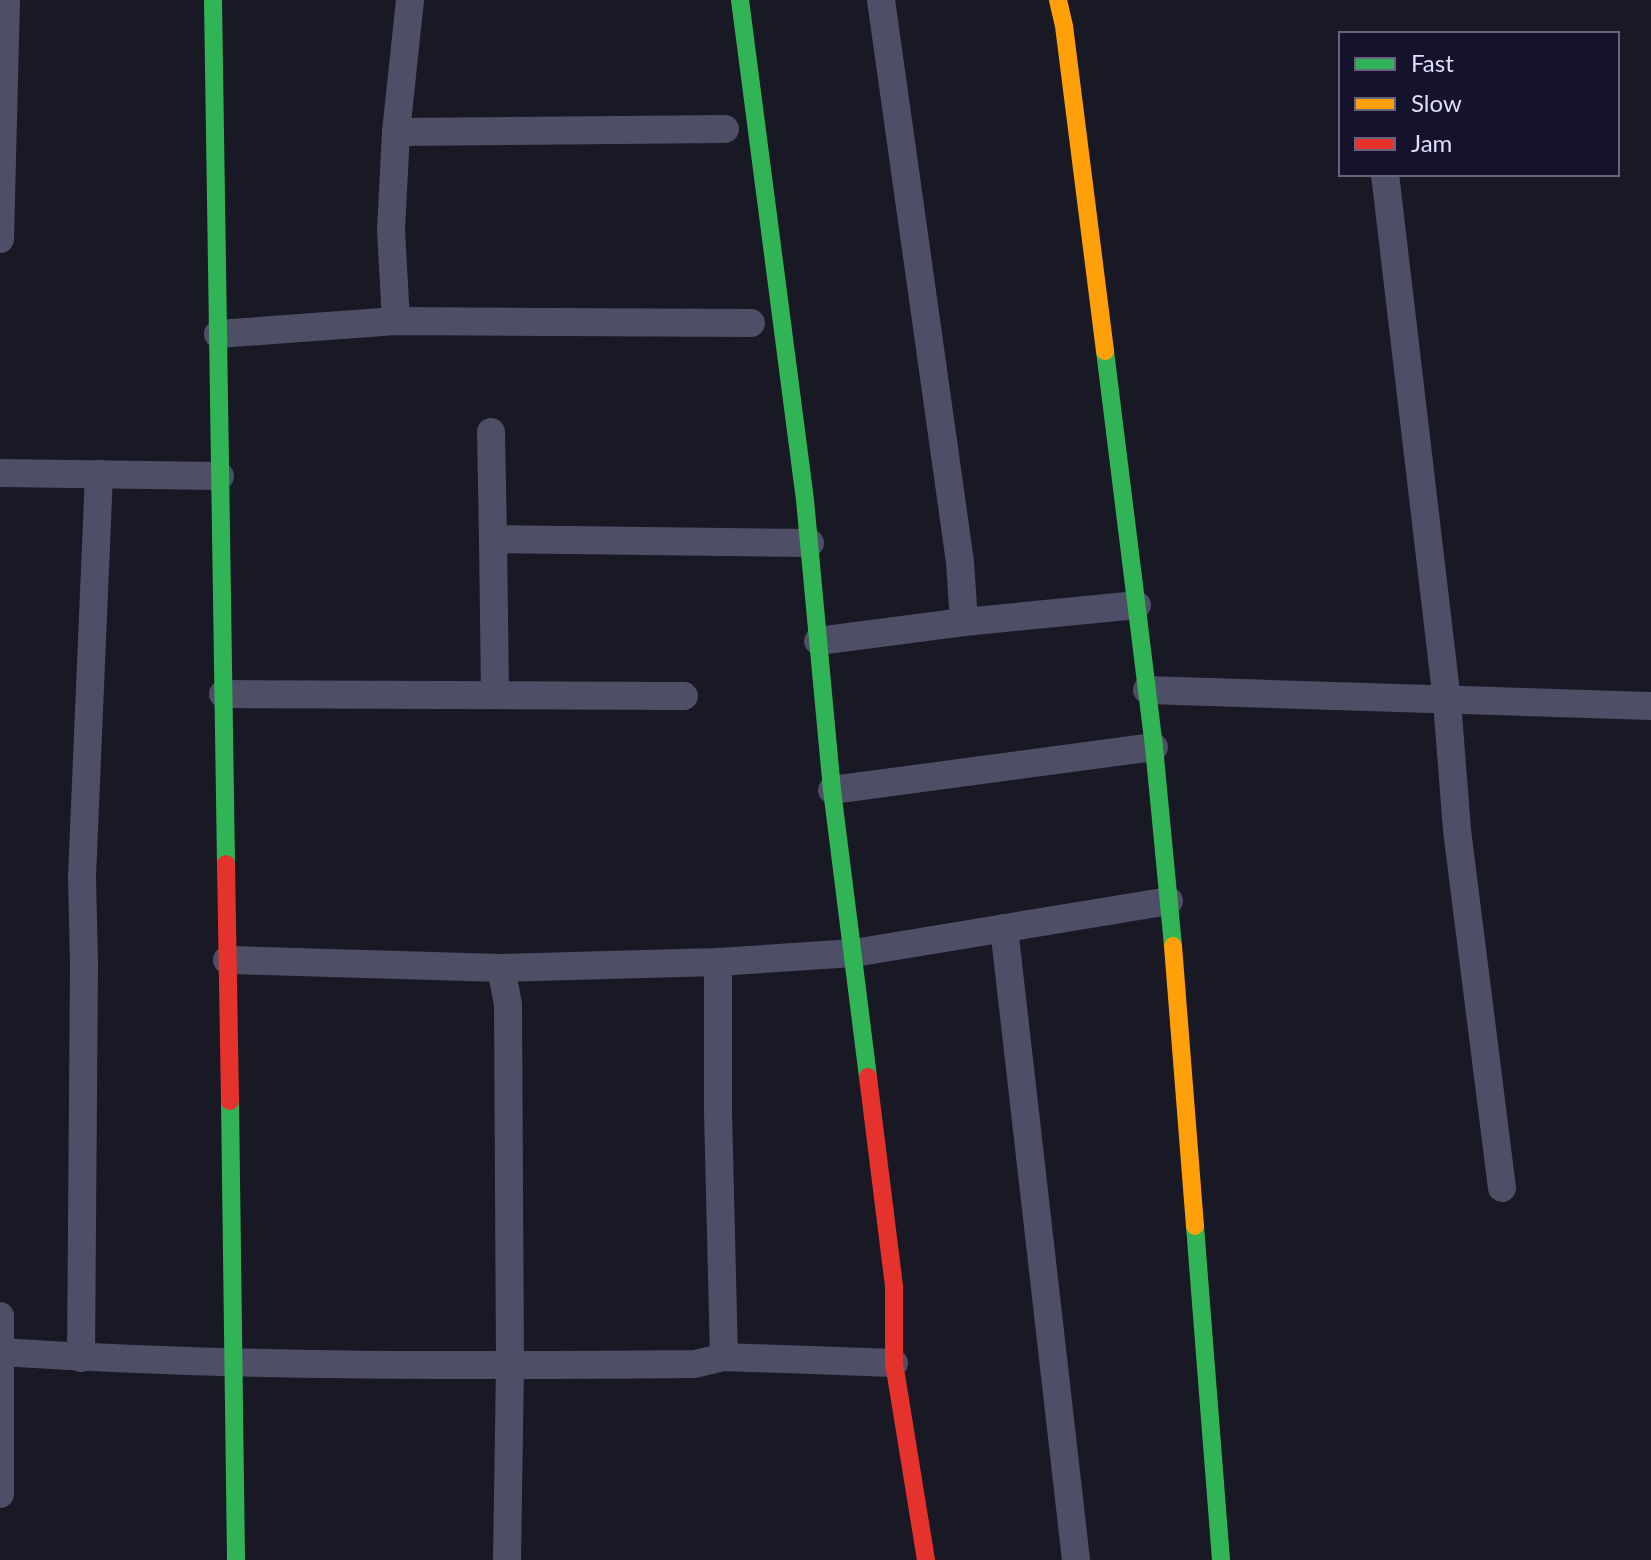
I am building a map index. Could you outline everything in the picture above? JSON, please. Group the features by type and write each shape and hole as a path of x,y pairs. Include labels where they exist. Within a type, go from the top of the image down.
{"street":[{"path":"0,239 1,102 6,0"},
{"path":"213,0 236,1560"},
{"path":"396,321 391,230 396,132 410,0"},
{"path":"740,0 810,543 832,790 894,1286 894,1363 926,1560"},
{"path":"881,0 960,562 964,622"},
{"path":"1058,0 1154,747 1221,1560"},
{"path":"396,132 725,129"},
{"path":"1385,176 1447,701 1457,830 1502,1188"},
{"path":"218,334 396,321 751,323"},
{"path":"491,432 495,695"},
{"path":"0,473 220,476"},
{"path":"81,1358 82,877 99,474"},
{"path":"493,539 810,543"},
{"path":"818,641 964,622 1137,605"},
{"path":"1147,690 1651,706"},
{"path":"223,694 684,696"},
{"path":"832,790 1154,747"},
{"path":"227,960 501,968 718,962 854,953 1169,901"},
{"path":"1004,928 1076,1560"},
{"path":"718,962 724,1357"},
{"path":"501,968 508,1004 510,1366 507,1560"},
{"path":"0,1316 0,1494"},
{"path":"0,1352 81,1358 510,1366 695,1364 724,1357 894,1363"}],"traffic: fast":[{"path":"213,0 226,864"},
{"path":"740,0 805,500 832,790 868,1077"},
{"path":"1105,351 1154,747 1173,946"},
{"path":"230,1101 236,1560"},
{"path":"1195,1226 1221,1560"}],"traffic: slow":[{"path":"1058,0 1064,26 1105,351"},
{"path":"1173,946 1195,1226"}],"traffic: jam":[{"path":"226,864 230,1101"},
{"path":"868,1077 894,1286 894,1363 926,1560"}]}
